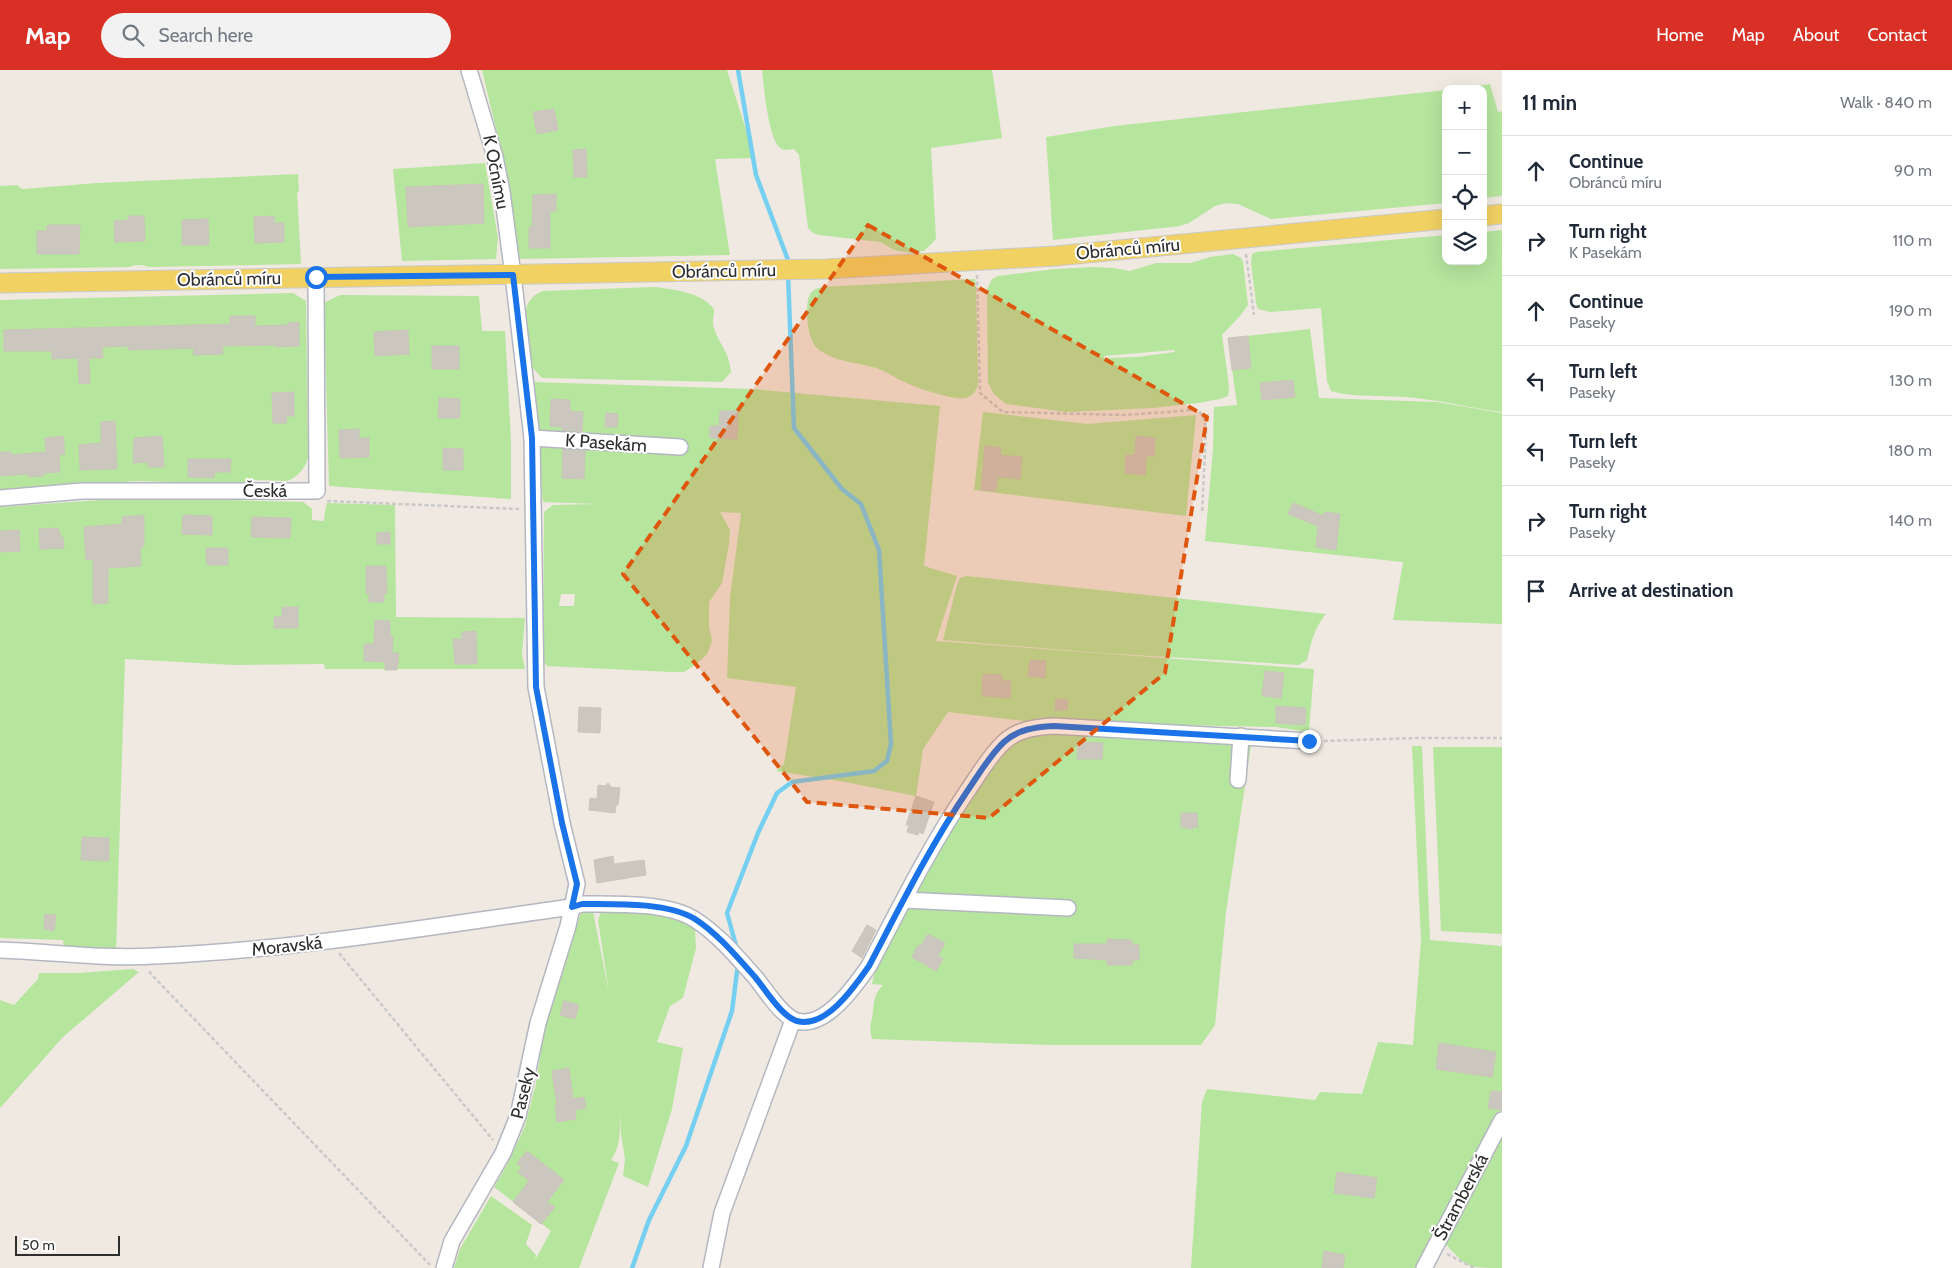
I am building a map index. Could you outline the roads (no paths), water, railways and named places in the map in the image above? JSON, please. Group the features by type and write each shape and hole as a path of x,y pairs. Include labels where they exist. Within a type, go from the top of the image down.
{"main road":[{"path":"1487,216 1502,214"},
{"name":"Obránců míru","path":"0,283 826,269 1055,256 1442,219"}],"street":[{"name":"K Očnímu","path":"469,70 502,192 513,275"},
{"path":"513,275 532,438"},
{"name":"Česká","path":"0,498 82,491 316,491 316,277"},
{"name":"K Pasekám","path":"532,438 680,447"},
{"name":"Paseky","path":"444,1268 452,1241 503,1153 514,1129 524,1098 538,1023 566,936 577,884 562,823 536,687 532,438"},
{"path":"572,907 582,904 656,907 673,910 685,915 704,926 733,953 779,1007 793,1020 804,1022 817,1019 828,1012 845,997 869,966 954,810 994,753 1005,741 1015,734 1025,730 1054,726 1309,741"},
{"path":"1238,780 1241,736"},
{"path":"904,900 1068,908"},
{"name":"Moravská","path":"0,950 113,957 260,950 572,907"},
{"path":"711,1268 722,1213 793,1020"},
{"name":"Štramberská","path":"1424,1268 1502,1120"}],"waterway":[{"path":"738,70 756,175 788,260 788,266"},
{"path":"737,949 727,913 758,833 777,793 792,782 874,771 887,761 891,744 879,550 861,504 842,489 794,428 788,274"},
{"path":"632,1268 649,1220 686,1146 732,1011 738,964"}]}
